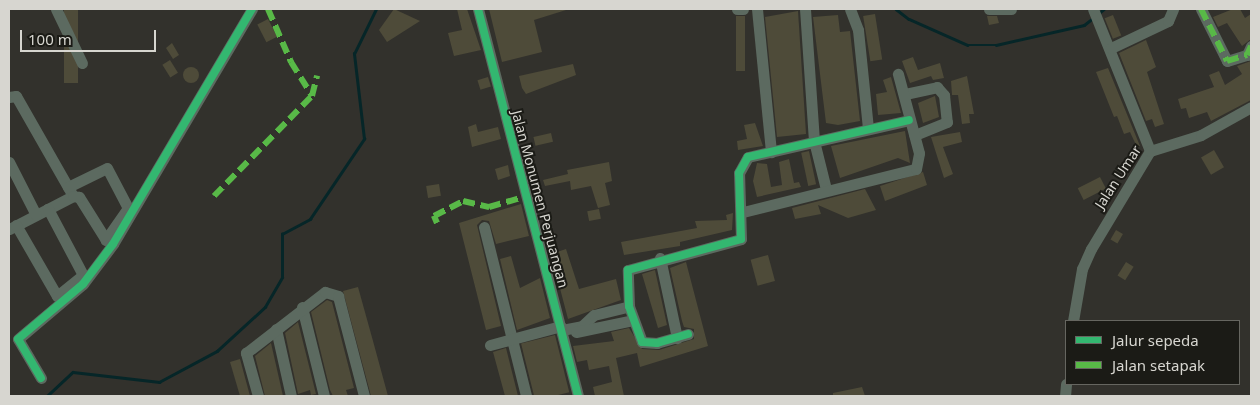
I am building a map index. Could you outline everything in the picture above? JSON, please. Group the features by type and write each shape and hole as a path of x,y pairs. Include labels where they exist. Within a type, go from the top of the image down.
{"street":[{"path":"56,9 82,63"},
{"path":"41,378 18,339 83,284 112,244 252,9"},
{"name":"Jalan Monumen Perjuangan","path":"478,9 578,396"},
{"path":"737,9 743,9"},
{"path":"756,9 771,152"},
{"path":"805,9 814,141 826,189"},
{"path":"850,9 858,30 868,128"},
{"path":"989,9 1011,9"},
{"path":"1093,9 1111,48 1150,150"},
{"path":"1111,48 1168,22 1173,9"},
{"path":"1201,9 1227,61 1246,55 1251,46"},
{"path":"743,212 826,189 916,168 915,135 909,120 905,94 898,74"},
{"path":"905,94 937,87 944,95 946,123 915,135"},
{"path":"9,98 16,96 70,192 79,197 106,240 128,208 107,168 70,192 48,209 12,227 57,296 83,276 48,209"},
{"name":"Jalan Umar","path":"1073,320 1082,269 1091,249 1150,150 1201,134 1251,107"},
{"path":"688,334 644,344 633,320 630,306 628,270 660,258 736,242 744,232 741,164 748,156 909,120"},
{"path":"9,162 36,215"},
{"path":"484,228 526,396"},
{"path":"660,258 677,338"},
{"path":"258,396 246,353 302,307 325,292 338,296 364,396"},
{"path":"490,345 511,339 582,326 594,315 630,306"},
{"path":"302,307 324,396"},
{"path":"562,330 633,320"},
{"path":"276,328 291,396"}],"building":[{"path":"64,9 78,9 78,83 64,83"},
{"path":"394,9 420,21 387,42 379,30"},
{"path":"457,9 467,9 481,50 454,56 448,33 462,30"},
{"path":"489,9 566,10 534,20 542,52 502,62"},
{"path":"1233,9 1240,9 1245,18 1251,14 1251,39 1242,46 1227,23 1218,27 1213,17"},
{"path":"798,11 806,134 777,137 765,17"},
{"path":"875,14 882,59 870,61 863,16"},
{"path":"838,15 840,32 850,31 860,121 838,125 826,123 813,17"},
{"path":"1113,15 1121,35 1113,39 1105,18"},
{"path":"736,16 745,16 745,71 736,71"},
{"path":"987,16 997,16 999,23 989,25"},
{"path":"268,19 277,37 266,42 257,24"},
{"path":"1146,40 1156,67 1147,72 1164,124 1155,127 1152,119 1146,121 1119,53"},
{"path":"172,43 179,55 173,59 166,48"},
{"path":"913,57 918,70 940,63 944,78 933,80 931,76 910,83 902,61"},
{"path":"170,60 178,73 170,77 162,65"},
{"path":"1251,61 1251,100 1211,121 1207,112 1189,118 1186,108 1181,109 1178,99 1214,87 1209,75 1219,71 1225,85 1242,74 1237,66"},
{"path":"573,64 576,75 526,94 522,88 519,76"},
{"path":"188,67 194,67 199,72 197,81 188,83 183,78 183,72"},
{"path":"1108,68 1140,146 1137,147 1130,132 1124,134 1117,116 1114,117 1096,72"},
{"path":"967,76 974,114 969,114 970,123 962,124 958,95 952,95 951,81"},
{"path":"488,77 491,87 480,90 477,80"},
{"path":"891,77 901,113 878,115 876,94 887,92 883,80"},
{"path":"935,96 939,117 923,123 918,103"},
{"path":"755,123 763,146 738,150 737,141 747,139 744,125"},
{"path":"476,124 478,132 498,127 501,139 472,147 468,127"},
{"path":"905,131 910,163 898,158 840,178 831,146"},
{"path":"960,132 962,142 943,147 953,174 944,178 931,137"},
{"path":"551,133 553,142 535,146 533,137"},
{"path":"1214,150 1224,167 1211,175 1201,158"},
{"path":"809,151 816,184 808,186 801,153"},
{"path":"789,159 794,183 799,182 801,187 757,197 753,181 757,163 767,164 771,187 782,185 779,162"},
{"path":"609,162 612,181 605,183 610,205 598,208 591,186 571,190 570,181 545,186 543,180 568,174 567,170"},
{"path":"508,165 510,176 498,180 495,169"},
{"path":"923,172 927,185 885,201 880,186"},
{"path":"1100,177 1106,189 1084,200 1078,188"},
{"path":"439,184 441,196 428,198 426,186"},
{"path":"865,189 876,210 848,218 818,205 821,214 795,219 792,208"},
{"path":"521,204 529,236 496,244 489,221 482,220 477,225 501,326 486,330 459,223"},
{"path":"599,209 601,219 589,221 587,211"},
{"path":"733,213 732,230 680,242 680,246 624,255 621,242 697,228 695,221 727,220 726,215"},
{"path":"1116,230 1123,234 1117,244 1110,240"},
{"path":"566,249 579,289 616,279 621,300 568,319 551,254"},
{"path":"768,255 775,281 758,286 751,260"},
{"path":"511,256 520,288 540,278 550,318 517,330 500,259"},
{"path":"686,262 708,346 640,367 637,353 616,358 624,396 595,396 593,387 612,382 609,366 589,370 587,360 577,362 573,346 614,341 611,332 629,328 642,349 659,350 694,339 694,329 684,327 670,268"},
{"path":"1126,262 1134,267 1125,280 1118,276"},
{"path":"655,270 667,325 658,328 642,274"},
{"path":"358,287 388,396 371,396 343,291"},
{"path":"327,300 332,302 354,388 346,390 348,396 333,396 330,390 311,312"},
{"path":"298,322 316,394 311,395 310,390 298,394 285,333"},
{"path":"555,335 569,392 554,396 534,396 521,343"},
{"path":"271,343 283,396 265,396 255,356"},
{"path":"506,348 518,396 505,396 493,352"},
{"path":"240,359 250,396 240,396 230,362"},
{"path":"862,387 865,396 833,396 833,393"}],"waterway":[{"path":"47,396 73,372 159,382 217,351 265,307 282,277 282,234 310,219 364,139 354,54 376,9"},
{"path":"896,9 909,19 968,45 996,45 1084,25 1093,18"},
{"path":"1099,13 1104,9"}],"marked path":[{"path":"268,9 291,62 312,96"},
{"path":"1201,9 1227,61 1247,55 1251,46"},
{"path":"214,196 312,96 317,76"},
{"path":"437,223 434,216 463,201 489,207 527,196"}],"cycle path":[{"path":"41,378 18,339 83,284 113,244 252,9"},
{"path":"478,9 578,396"},
{"path":"688,334 657,343 642,342 629,306 628,270 741,239 739,173 748,157 909,120"}]}
